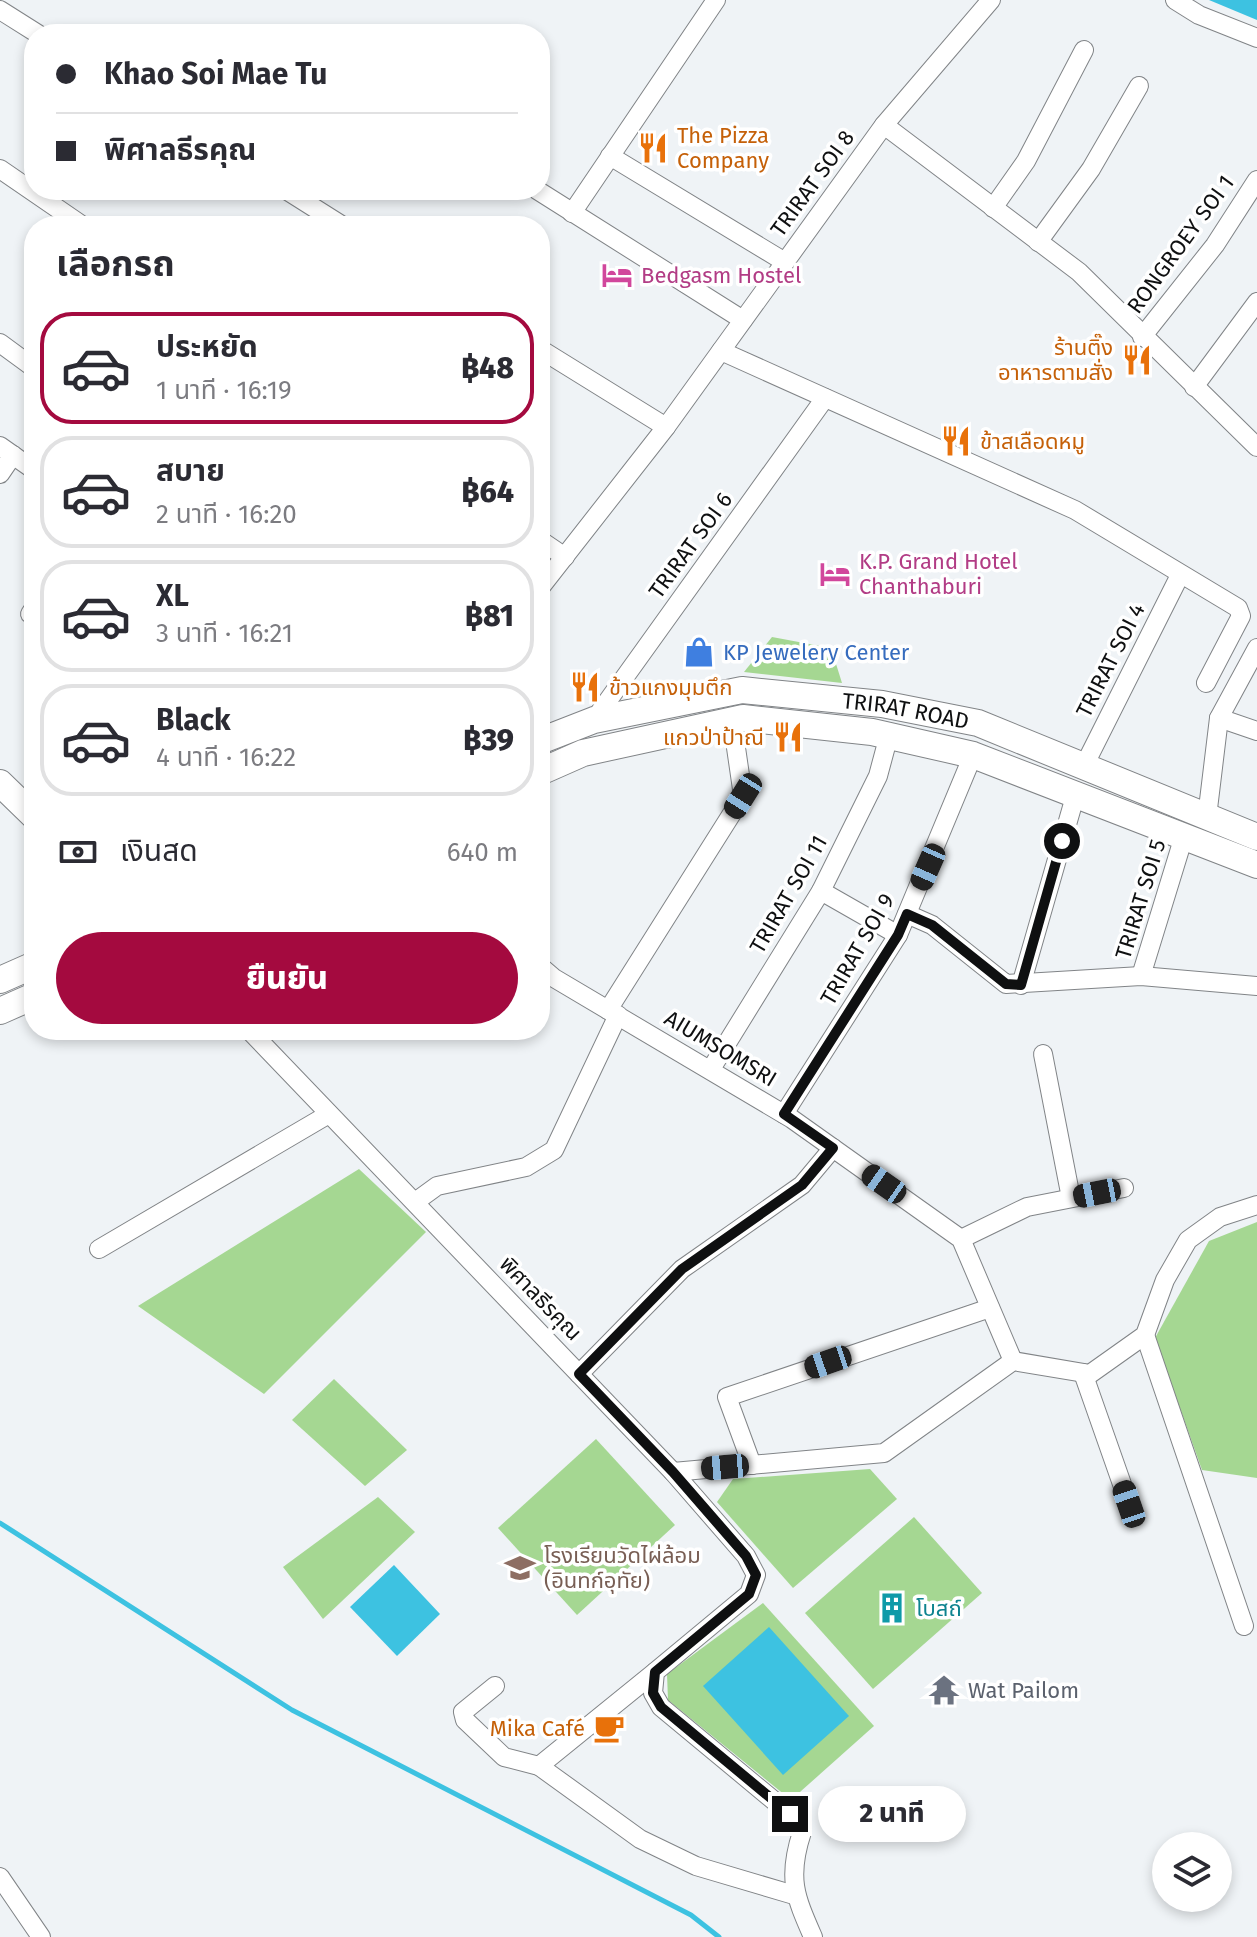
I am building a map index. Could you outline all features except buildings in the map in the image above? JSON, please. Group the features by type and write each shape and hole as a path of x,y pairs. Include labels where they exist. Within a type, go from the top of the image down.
{"main road":[{"name":"TRIRAT ROAD","path":"550,737 594,720 742,690 882,704 978,723 1257,837"},
{"name":"TRIRAT ROAD","path":"550,768 583,753 743,718 889,735 973,755 1257,865"},
{"path":"5,795 24,809"},
{"path":"0,980 24,969"},
{"path":"0,1011 24,1000"}],"street":[{"path":"572,213 716,0"},
{"path":"884,125 991,0"},
{"path":"1175,0 1199,15 1257,38"},
{"path":"0,10 24,25"},
{"path":"993,208 1026,161 1084,50"},
{"path":"1038,242 1091,169 1139,86"},
{"name":"TRIRAT SOI 8","path":"550,576 666,427 884,125 1079,272 1257,447"},
{"path":"610,156 785,262"},
{"path":"0,169 24,185"},
{"name":"RONGROEY SOI 1","path":"1142,337 1215,245 1257,180"},
{"path":"550,199 743,320"},
{"path":"45,200 68,216"},
{"path":"302,200 327,216"},
{"path":"1194,387 1257,302"},
{"path":"0,343 24,361"},
{"path":"721,351 1075,510 1241,611 1206,683"},
{"path":"550,355 666,427"},
{"name":"TRIRAT SOI 6","path":"594,720 825,398"},
{"path":"0,474 6,451 24,463"},
{"path":"550,547 565,557"},
{"name":"TRIRAT SOI 4","path":"1084,766 1180,575"},
{"path":"1207,817 1219,718 1257,648"},
{"path":"1219,718 1257,731"},
{"path":"415,1202 437,1186 526,1167 554,1150 613,1013 743,796 732,720"},
{"name":"TRIRAT SOI 11","path":"711,1069 821,891 878,776 889,735"},
{"name":"TRIRAT SOI 9","path":"784,1114 898,935 973,755"},
{"path":"1021,985 1076,793"},
{"name":"TRIRAT SOI 5","path":"1141,976 1184,836"},
{"path":"821,891 898,935"},
{"path":"907,914 932,925 1006,984 1141,976 1257,986"},
{"name":"AIUMSOMSRI","path":"550,972 784,1114 961,1239"},
{"name":"พิศาลธีรคุณ","path":"259,1040 673,1472 746,1556 756,1575 749,1594 655,1672"},
{"path":"1043,1054 1071,1198"},
{"path":"99,1249 329,1114"},
{"path":"579,1374 682,1269 802,1185 833,1148"},
{"path":"1013,1361 961,1239 1027,1207 1124,1188"},
{"path":"673,1472 884,1453 1013,1361 1090,1374 1145,1335 1165,1280 1188,1240 1220,1217 1257,1205"},
{"path":"752,1465 727,1397 990,1308"},
{"path":"1145,1335 1244,1626"},
{"path":"1083,1373 1129,1504"},
{"path":"539,1766 655,1672"},
{"path":"655,1672 653,1693 661,1707 790,1814 802,1832 795,1854 794,1895 813,1937"},
{"path":"495,1686 463,1712 465,1720 504,1757 539,1766 640,1839 696,1866 794,1895"},
{"path":"0,1877 41,1937"}],"green space":[{"path":"772,637 831,648 842,683 744,672"},
{"path":"359,1169 426,1232 264,1394 138,1306"},
{"path":"1257,1222 1257,1478 1202,1470 1155,1338 1209,1241"},
{"path":"334,1379 407,1450 365,1486 292,1420"},
{"path":"596,1439 675,1525 577,1615 498,1528"},
{"path":"870,1469 897,1499 793,1588 717,1502 733,1479"},
{"path":"378,1497 415,1532 323,1619 283,1567"},
{"path":"914,1517 982,1593 873,1689 805,1613"},
{"path":"763,1603 874,1726 791,1800 668,1700 667,1674"}],"water":[{"path":"1209,0 1257,0 1257,20"},
{"path":"394,1565 440,1614 397,1656 350,1607"},
{"path":"769,1627 849,1716 783,1775 703,1686"}],"waterway":[{"path":"0,1523 292,1710 691,1915 719,1937"}],"place":[{"name":"The Pizza Company","path":"653,148"},
{"name":"Bedgasm Hostel","path":"617,275"},
{"name":"ร้านติ๊ง อาหารตามสั่ง","path":"1137,360"},
{"name":"ข้าสเลือดหมู","path":"956,441"},
{"name":"K.P. Grand Hotel Chanthaburi","path":"835,574"},
{"name":"KP Jewelery Center","path":"699,652"},
{"name":"ข้าวแกงมุมตึก","path":"585,687"},
{"name":"แกวป่าป้าณี","path":"788,737"},
{"name":"โรงเรียนวัดไผ่ล้อม (อินทก์อุทัย)","path":"520,1568"},
{"name":"โบสถ์","path":"892,1608"},
{"name":"Wat Pailom","path":"944,1690"},
{"name":"Mika Café","path":"609,1728"}],"route":[{"path":"790,1814 661,1707 653,1693 655,1672 749,1594 756,1575 746,1556 673,1472 579,1374 682,1269 802,1185 833,1148 784,1114 898,935 907,914 932,925 1006,984 1021,985 1062,841"}]}
